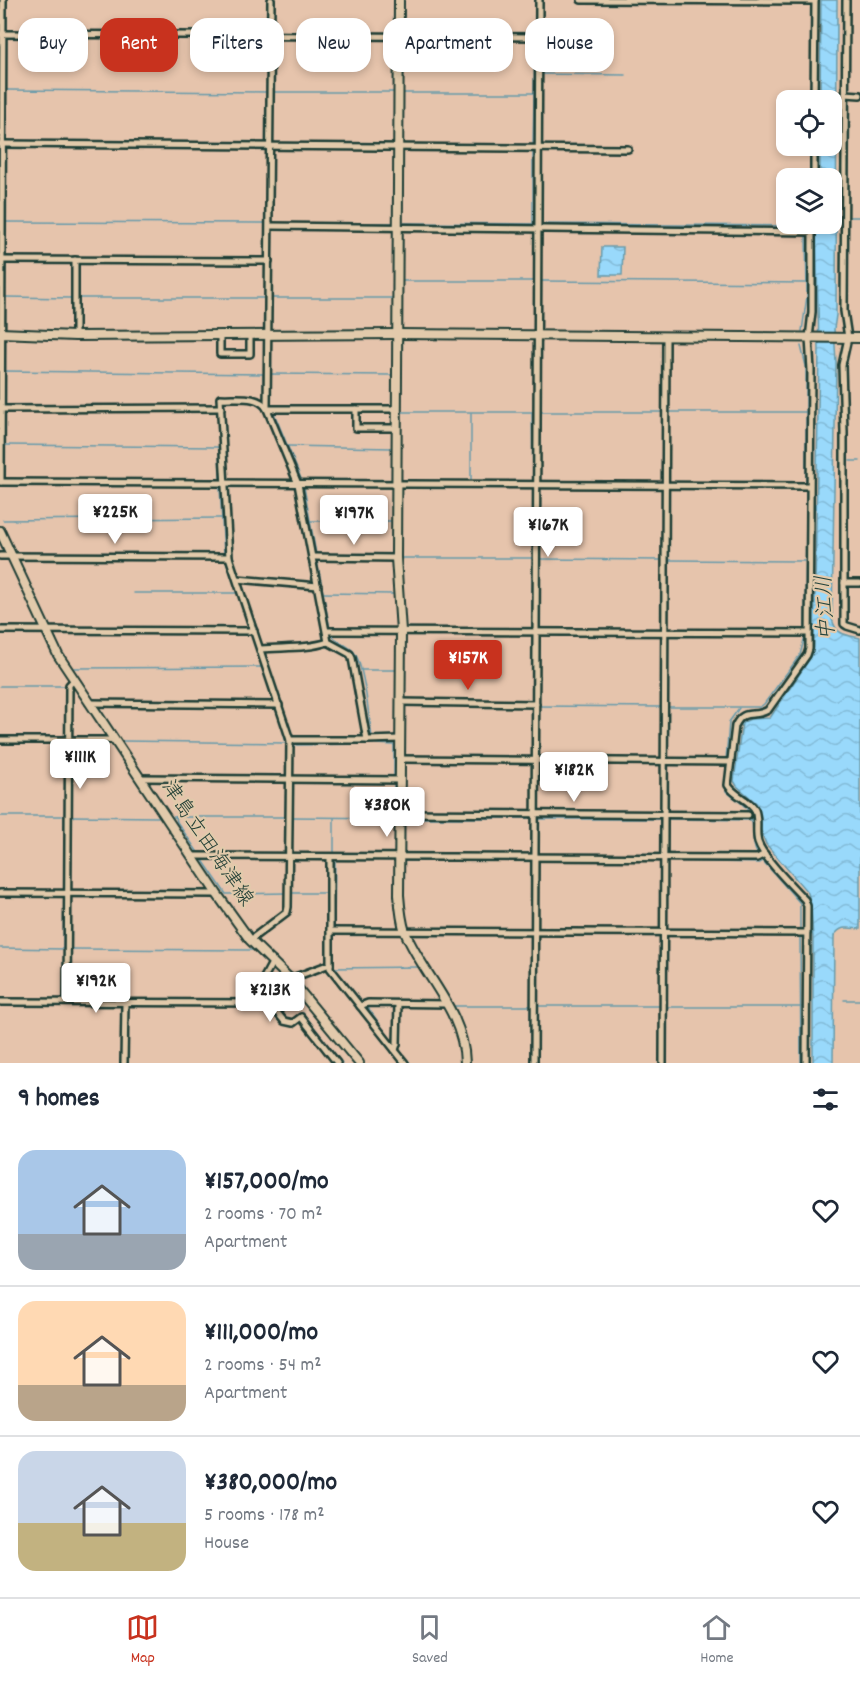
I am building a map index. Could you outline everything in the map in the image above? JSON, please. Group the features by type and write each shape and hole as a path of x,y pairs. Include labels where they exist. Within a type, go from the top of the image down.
{"street":[{"path":"3,0 0,482 809,486"},
{"path":"271,0 271,18"},
{"path":"398,18 399,0"},
{"path":"539,0 539,18"},
{"path":"581,0 815,1 814,90"},
{"path":"846,0 845,338 842,365 844,624 860,630"},
{"path":"2,34 190,35"},
{"path":"284,35 383,36"},
{"path":"267,409 271,72"},
{"path":"398,72 396,558 401,632 399,895 405,931 448,1004 461,1036 465,1063"},
{"path":"534,1063 538,72"},
{"path":"845,94 860,94"},
{"path":"1,144 628,149"},
{"path":"270,226 776,228"},
{"path":"806,1063 807,906 805,900 765,854 758,842 757,815 753,807 728,785 735,726 739,718 746,714 762,714 768,710 807,654 812,234"},
{"path":"1,260 269,261"},
{"path":"75,260 75,336"},
{"path":"1,333 75,336 398,334 860,338"},
{"path":"220,334 220,354 250,354 250,334"},
{"path":"663,1063 666,337"},
{"path":"250,940 287,912 290,740 229,557 220,398 257,399 264,402 298,483 328,642"},
{"path":"0,409 221,408"},
{"path":"267,409 397,409"},
{"path":"356,409 356,428 397,428"},
{"name":"津島立田海津線","path":"0,531 46,630 74,680 217,894 250,940 290,979 359,1063"},
{"path":"0,556 229,557"},
{"path":"312,557 396,558"},
{"path":"237,579 318,586"},
{"path":"844,583 860,583"},
{"path":"0,630 254,631"},
{"path":"327,631 809,633"},
{"path":"261,649 292,646 312,648 328,642 350,654 367,740"},
{"path":"67,1002 69,685 74,680"},
{"path":"400,702 536,704"},
{"path":"89,703 279,705"},
{"path":"290,740 400,739"},
{"path":"0,740 114,740"},
{"path":"401,759 731,762"},
{"path":"140,778 400,780"},
{"path":"400,816 748,815"},
{"path":"191,855 758,858 765,854"},
{"path":"330,857 330,968 405,1063"},
{"path":"0,893 217,894"},
{"path":"330,931 807,933"},
{"path":"273,961 258,988 284,1021 293,1023 301,1017 337,1063"},
{"path":"290,979 330,964"},
{"path":"0,1002 269,1003"},
{"path":"124,1063 125,1003"},
{"path":"360,1006 368,1003 448,1004"},
{"path":"395,1050 398,1004"},
{"path":"394,1063 400,1058"}],"water":[{"path":"821,0 837,0 837,90 820,90"},
{"path":"820,156 837,156 836,168 820,168"},
{"name":"中江川","path":"816,234 836,234 832,619 839,631 860,638 860,929 842,929 834,936 833,1063 813,1063 813,938 808,893 766,844 760,828 756,803 734,781 742,723 750,719 770,718 811,657 814,648 819,349"},
{"path":"602,247 623,247 622,275 601,275"}],"waterway":[{"path":"267,0 267,18"},
{"path":"535,0 535,18"},
{"path":"811,4 811,90"},
{"path":"266,143 267,72"},
{"path":"533,146 534,72"},
{"path":"540,74 626,75"},
{"path":"5,90 268,92"},
{"path":"273,92 394,92"},
{"path":"403,93 534,93"},
{"path":"265,258 266,149"},
{"path":"533,151 533,224"},
{"path":"810,156 810,168"},
{"path":"846,217 860,217"},
{"path":"5,222 267,223"},
{"path":"272,223 393,223"},
{"path":"402,223 536,224"},
{"path":"541,224 776,226"},
{"path":"802,331 807,296 806,235"},
{"path":"264,330 265,265"},
{"path":"402,281 535,281"},
{"path":"541,281 806,283"},
{"path":"5,297 71,298"},
{"path":"78,298 266,298"},
{"path":"271,298 393,298"},
{"path":"801,346 806,366 806,483"},
{"path":"3,371 263,374 264,398"},
{"path":"270,374 392,375"},
{"path":"401,412 535,412"},
{"path":"539,412 663,412"},
{"path":"669,412 805,412"},
{"path":"274,413 302,481"},
{"path":"471,413 471,481"},
{"path":"532,413 533,481"},
{"path":"4,445 217,447 219,448 220,480"},
{"path":"288,446 391,448"},
{"path":"850,461 860,461"},
{"path":"304,487 316,554"},
{"path":"532,630 533,487"},
{"path":"220,488 224,554"},
{"name":"中江川","path":"805,630 806,490"},
{"path":"3,520 221,518"},
{"path":"310,521 390,521"},
{"path":"401,558 532,558"},
{"path":"0,559 6,559"},
{"path":"539,559 663,560"},
{"path":"668,560 804,561"},
{"path":"226,561 250,628"},
{"path":"317,561 330,629"},
{"path":"134,593 237,593"},
{"path":"324,593 394,594"},
{"path":"252,634 259,655"},
{"path":"331,634 351,649 358,659 372,737"},
{"path":"532,635 532,702"},
{"name":"中江川","path":"667,707 760,707 800,655 805,636"},
{"path":"74,668 262,667"},
{"path":"361,670 397,670"},
{"path":"0,686 66,686"},
{"path":"406,706 516,706"},
{"path":"538,706 661,707"},
{"path":"532,707 532,758"},
{"path":"726,760 729,722 739,708"},
{"path":"277,711 282,727"},
{"path":"283,731 286,743 286,776"},
{"path":"123,741 286,743"},
{"path":"71,816 72,743"},
{"path":"294,745 374,744"},
{"path":"376,744 394,745 394,777"},
{"path":"532,763 532,810"},
{"path":"727,765 726,791 750,814 755,850 758,855"},
{"path":"285,816 286,782"},
{"path":"394,783 394,817"},
{"path":"0,816 62,816"},
{"path":"64,816 64,890"},
{"path":"71,816 158,817"},
{"path":"173,817 286,817"},
{"path":"176,817 199,854"},
{"path":"291,817 397,818"},
{"path":"334,818 334,855"},
{"path":"402,818 532,818"},
{"path":"537,819 661,819"},
{"path":"666,819 754,820"},
{"path":"531,854 532,820"},
{"path":"202,859 226,894 286,893"},
{"path":"334,928 335,860"},
{"path":"404,861 531,861 531,929"},
{"path":"539,861 661,861"},
{"path":"667,861 760,863 763,861 800,903 800,930"},
{"path":"292,893 327,893"},
{"path":"63,948 64,896"},
{"path":"334,934 334,968 362,1002"},
{"path":"530,1063 531,935"},
{"path":"800,936 801,1063"},
{"path":"0,948 64,949"},
{"path":"70,949 253,950"},
{"path":"334,968 419,967"},
{"path":"262,988 287,1019 292,1020 303,1013 342,1063"},
{"path":"844,1000 860,1000"},
{"path":"455,1006 530,1006"},
{"path":"537,1006 660,1006"},
{"path":"667,1007 801,1007"},
{"path":"368,1008 395,1045"},
{"path":"398,1049 410,1063"}]}
